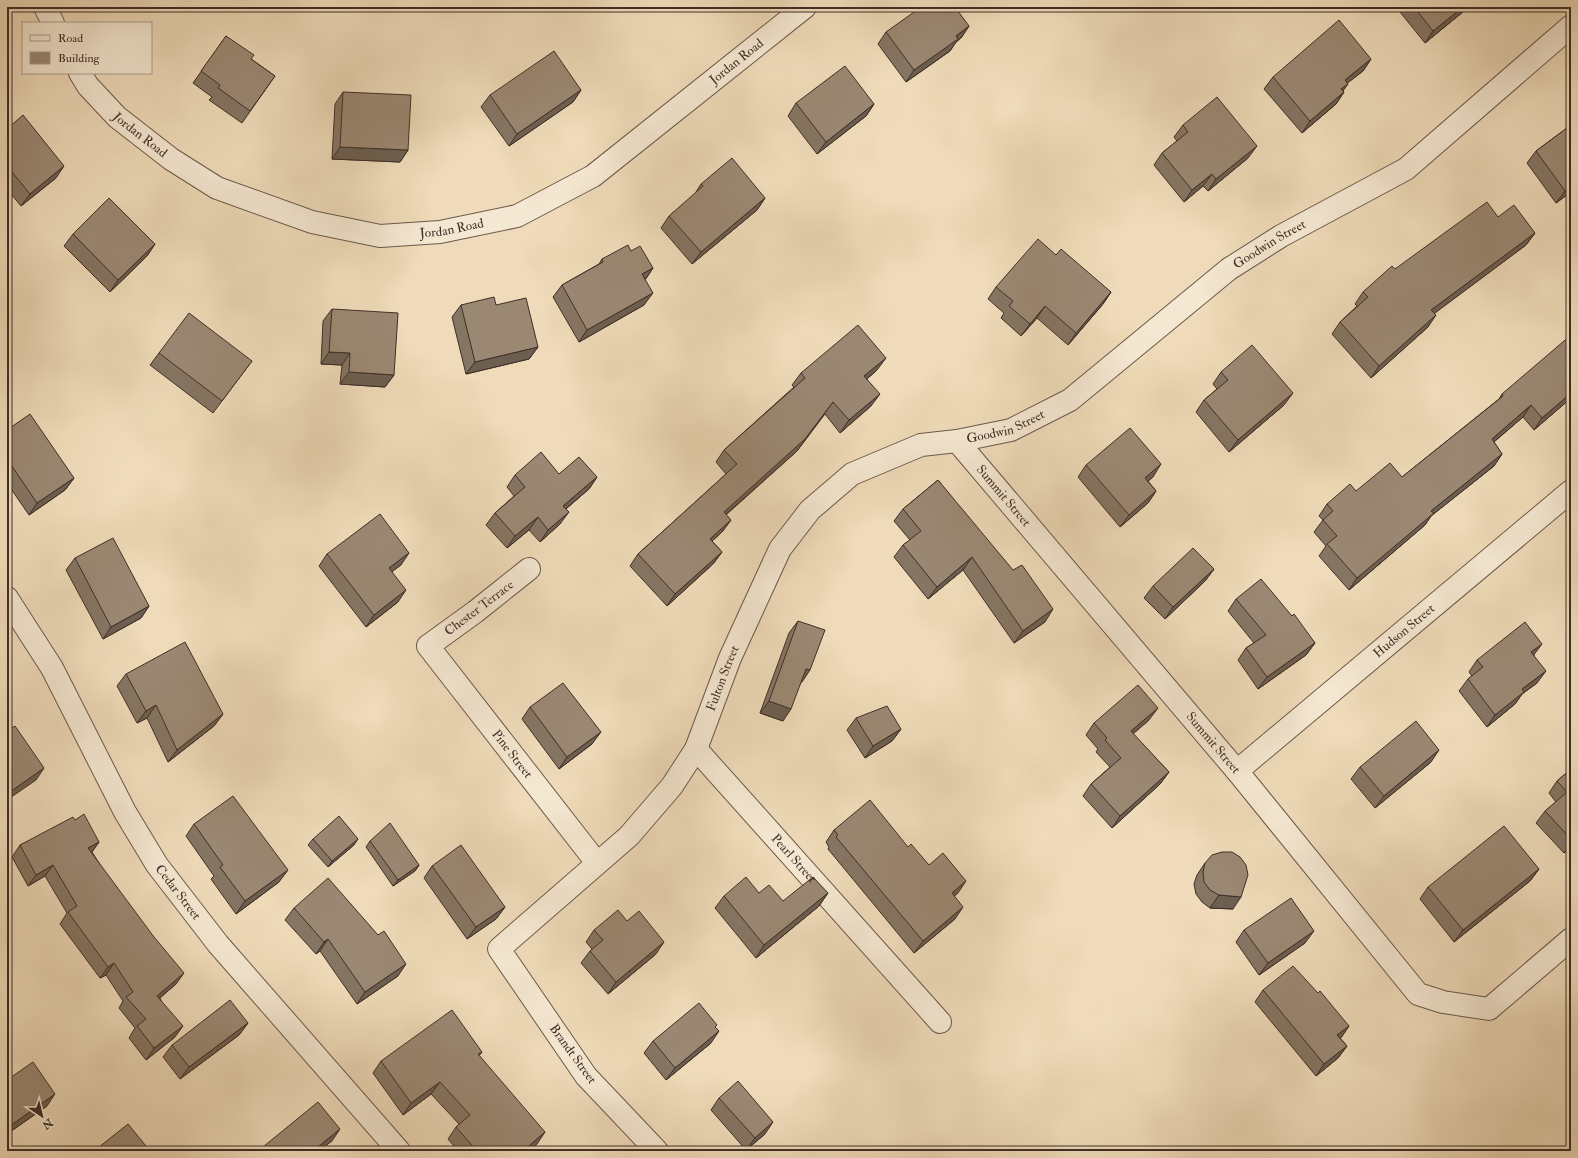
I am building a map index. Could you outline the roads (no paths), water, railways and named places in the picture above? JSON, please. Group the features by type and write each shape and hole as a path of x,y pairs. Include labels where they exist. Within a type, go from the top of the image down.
{"street":[{"path":"45,7 52,22"},
{"name":"Jordan Road","path":"81,74 88,86 117,117 171,159 217,188 312,222 380,236 440,232 518,216 593,176 804,7"},
{"name":"Goodwin Street","path":"957,441 1011,430 1070,400 1229,269 1281,236 1406,169 1571,26"},
{"name":"Fulton Street","path":"499,949 628,836 672,786 696,749 730,658 780,550 810,510 852,474 921,445 957,441"},
{"name":"Summit Street","path":"957,441 1237,771 1418,994 1443,1002 1489,1008 1571,939"},
{"name":"Hudson Street","path":"1237,771 1571,491"},
{"name":"Chester Terrace","path":"428,646 475,612 529,569"},
{"name":"Cedar Street","path":"7,598 52,668 125,812 157,865 218,944 399,1151"},
{"name":"Pine Street","path":"428,646 598,863"},
{"name":"Pearl Street","path":"696,749 940,1022"},
{"name":"Brandt Street","path":"499,949 586,1076 657,1151"}]}
